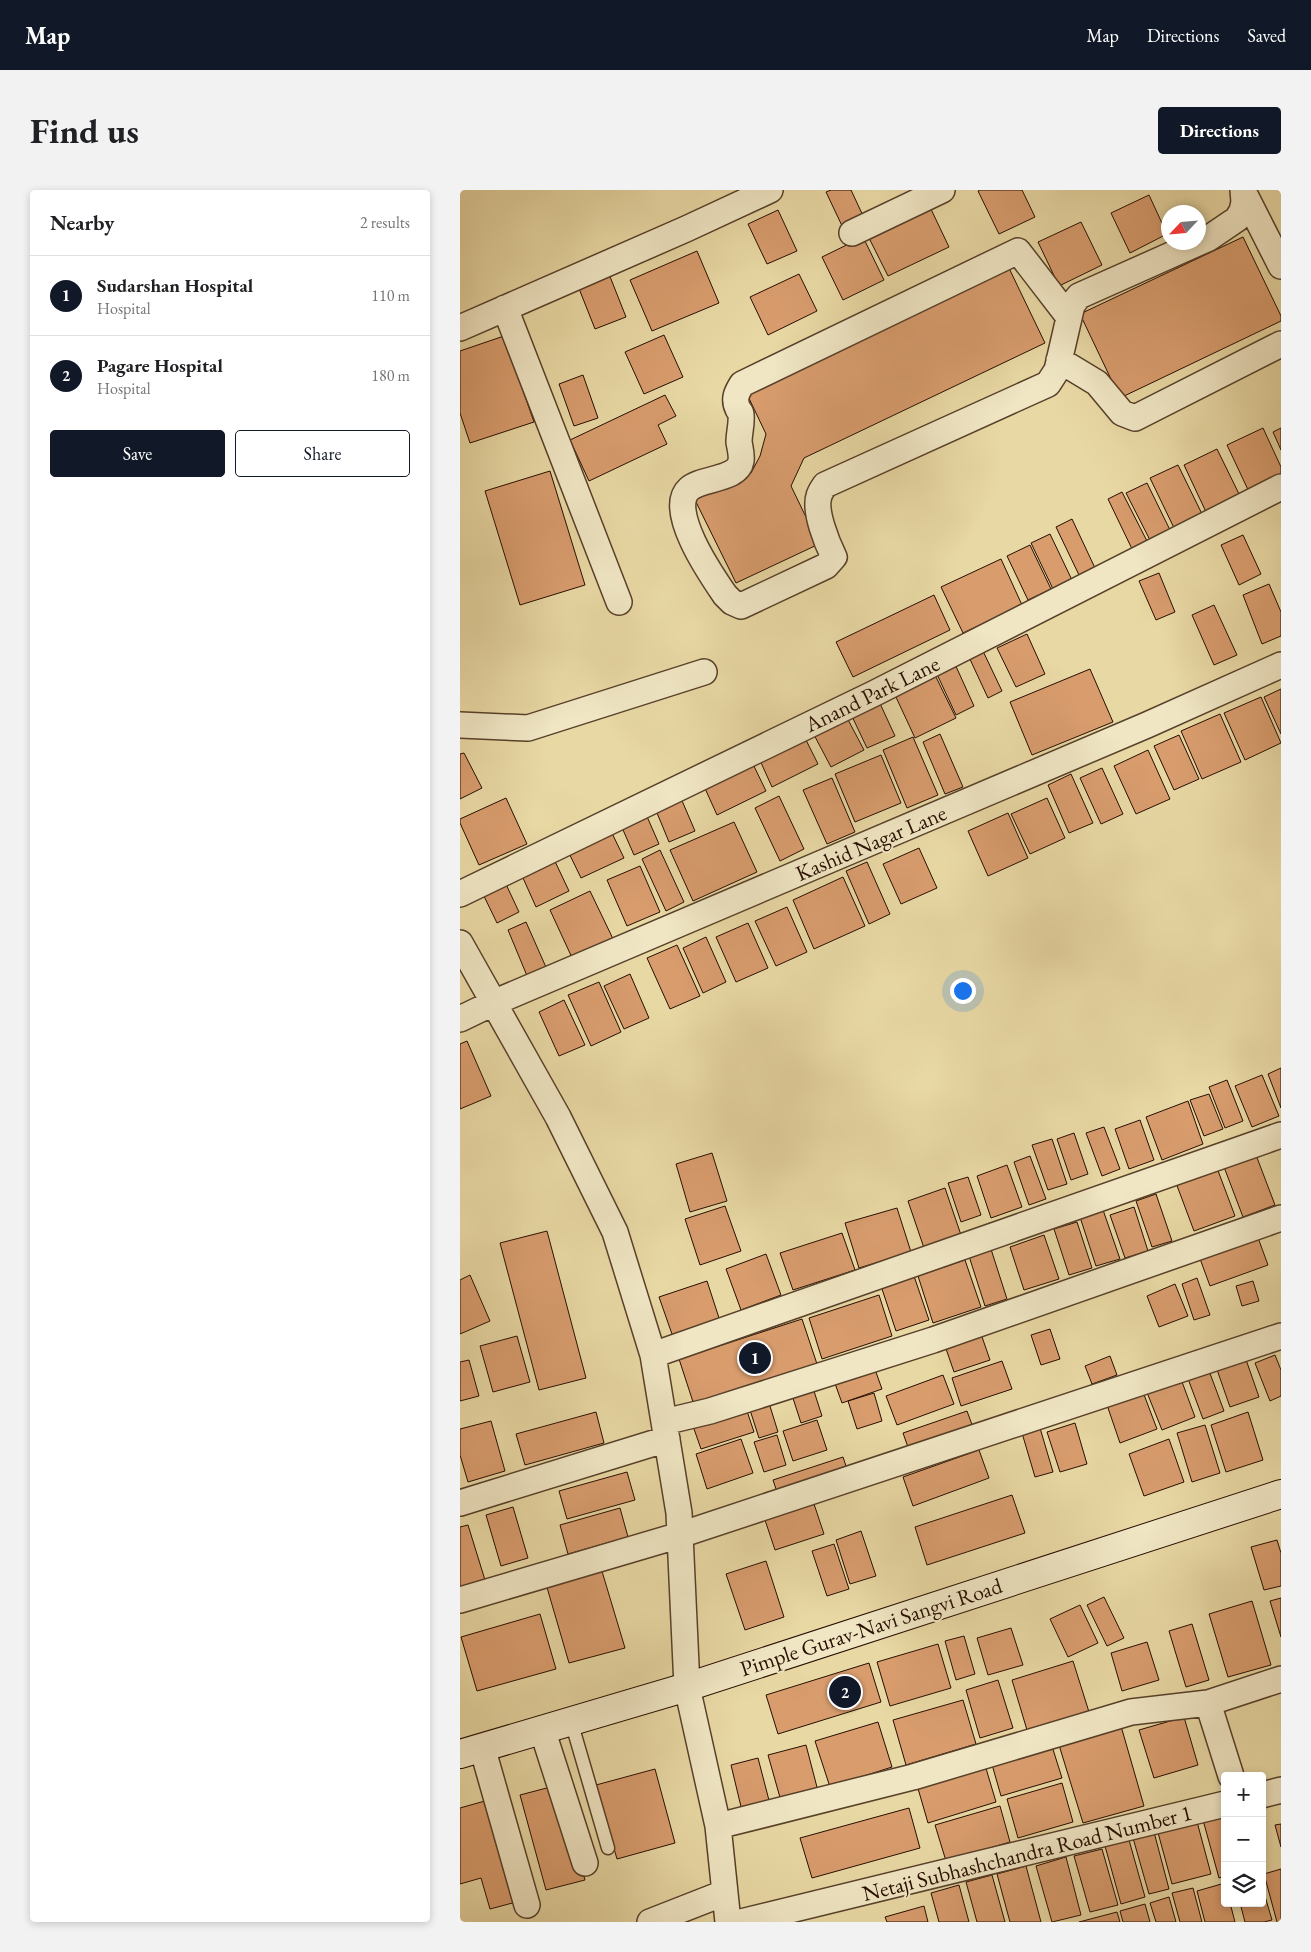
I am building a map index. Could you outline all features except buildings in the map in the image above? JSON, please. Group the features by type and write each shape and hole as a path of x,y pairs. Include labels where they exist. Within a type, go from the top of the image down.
{"street":[{"path":"460,328 770,190"},
{"path":"852,233 942,190"},
{"path":"1243,192 1281,266"},
{"path":"1068,316 1018,251 742,384 736,394 736,401 742,414 739,441 742,461 740,467 729,474 690,488 683,504 687,531 725,595 732,602 741,606 826,566 834,557 826,541 818,507 819,496 825,485 1048,384 1057,370 1068,316 1072,305 1079,296 1209,238 1237,220 1242,211 1243,192"},
{"path":"505,308 619,602"},
{"path":"1059,360 1097,383 1122,413 1135,418 1281,344"},
{"name":"Anand Park Lane","path":"460,894 873,694 1281,488"},
{"name":"Kashid Nagar Lane","path":"460,1019 1147,725 1281,665"},
{"path":"460,725 528,728 704,672"},
{"path":"460,943 558,1117 615,1232 653,1355 679,1512 687,1686 718,1826 728,1922"},
{"path":"653,1355 1281,1135"},
{"path":"460,1503 665,1431 710,1411 933,1340 1281,1218"},
{"path":"460,1600 680,1535 1281,1336"},
{"name":"Pimple Gurav-Navi Sangvi Road","path":"471,1750 687,1686 1281,1494"},
{"path":"718,1826 913,1777 1131,1712 1208,1703 1281,1679"},
{"path":"1208,1703 1230,1772"},
{"path":"542,1729 585,1863"},
{"path":"471,1750 527,1905"},
{"path":"1266,1794 1281,1790"},
{"name":"Netaji Subhashchandra Road Number 1","path":"741,1922 1221,1805"},
{"path":"650,1922 724,1893"}],"lane":[{"path":"571,1721 608,1848"}],"place":[{"name":"Sudarshan Hospital","path":"755,1358"},
{"name":"Pagare Hospital","path":"845,1692"}]}
